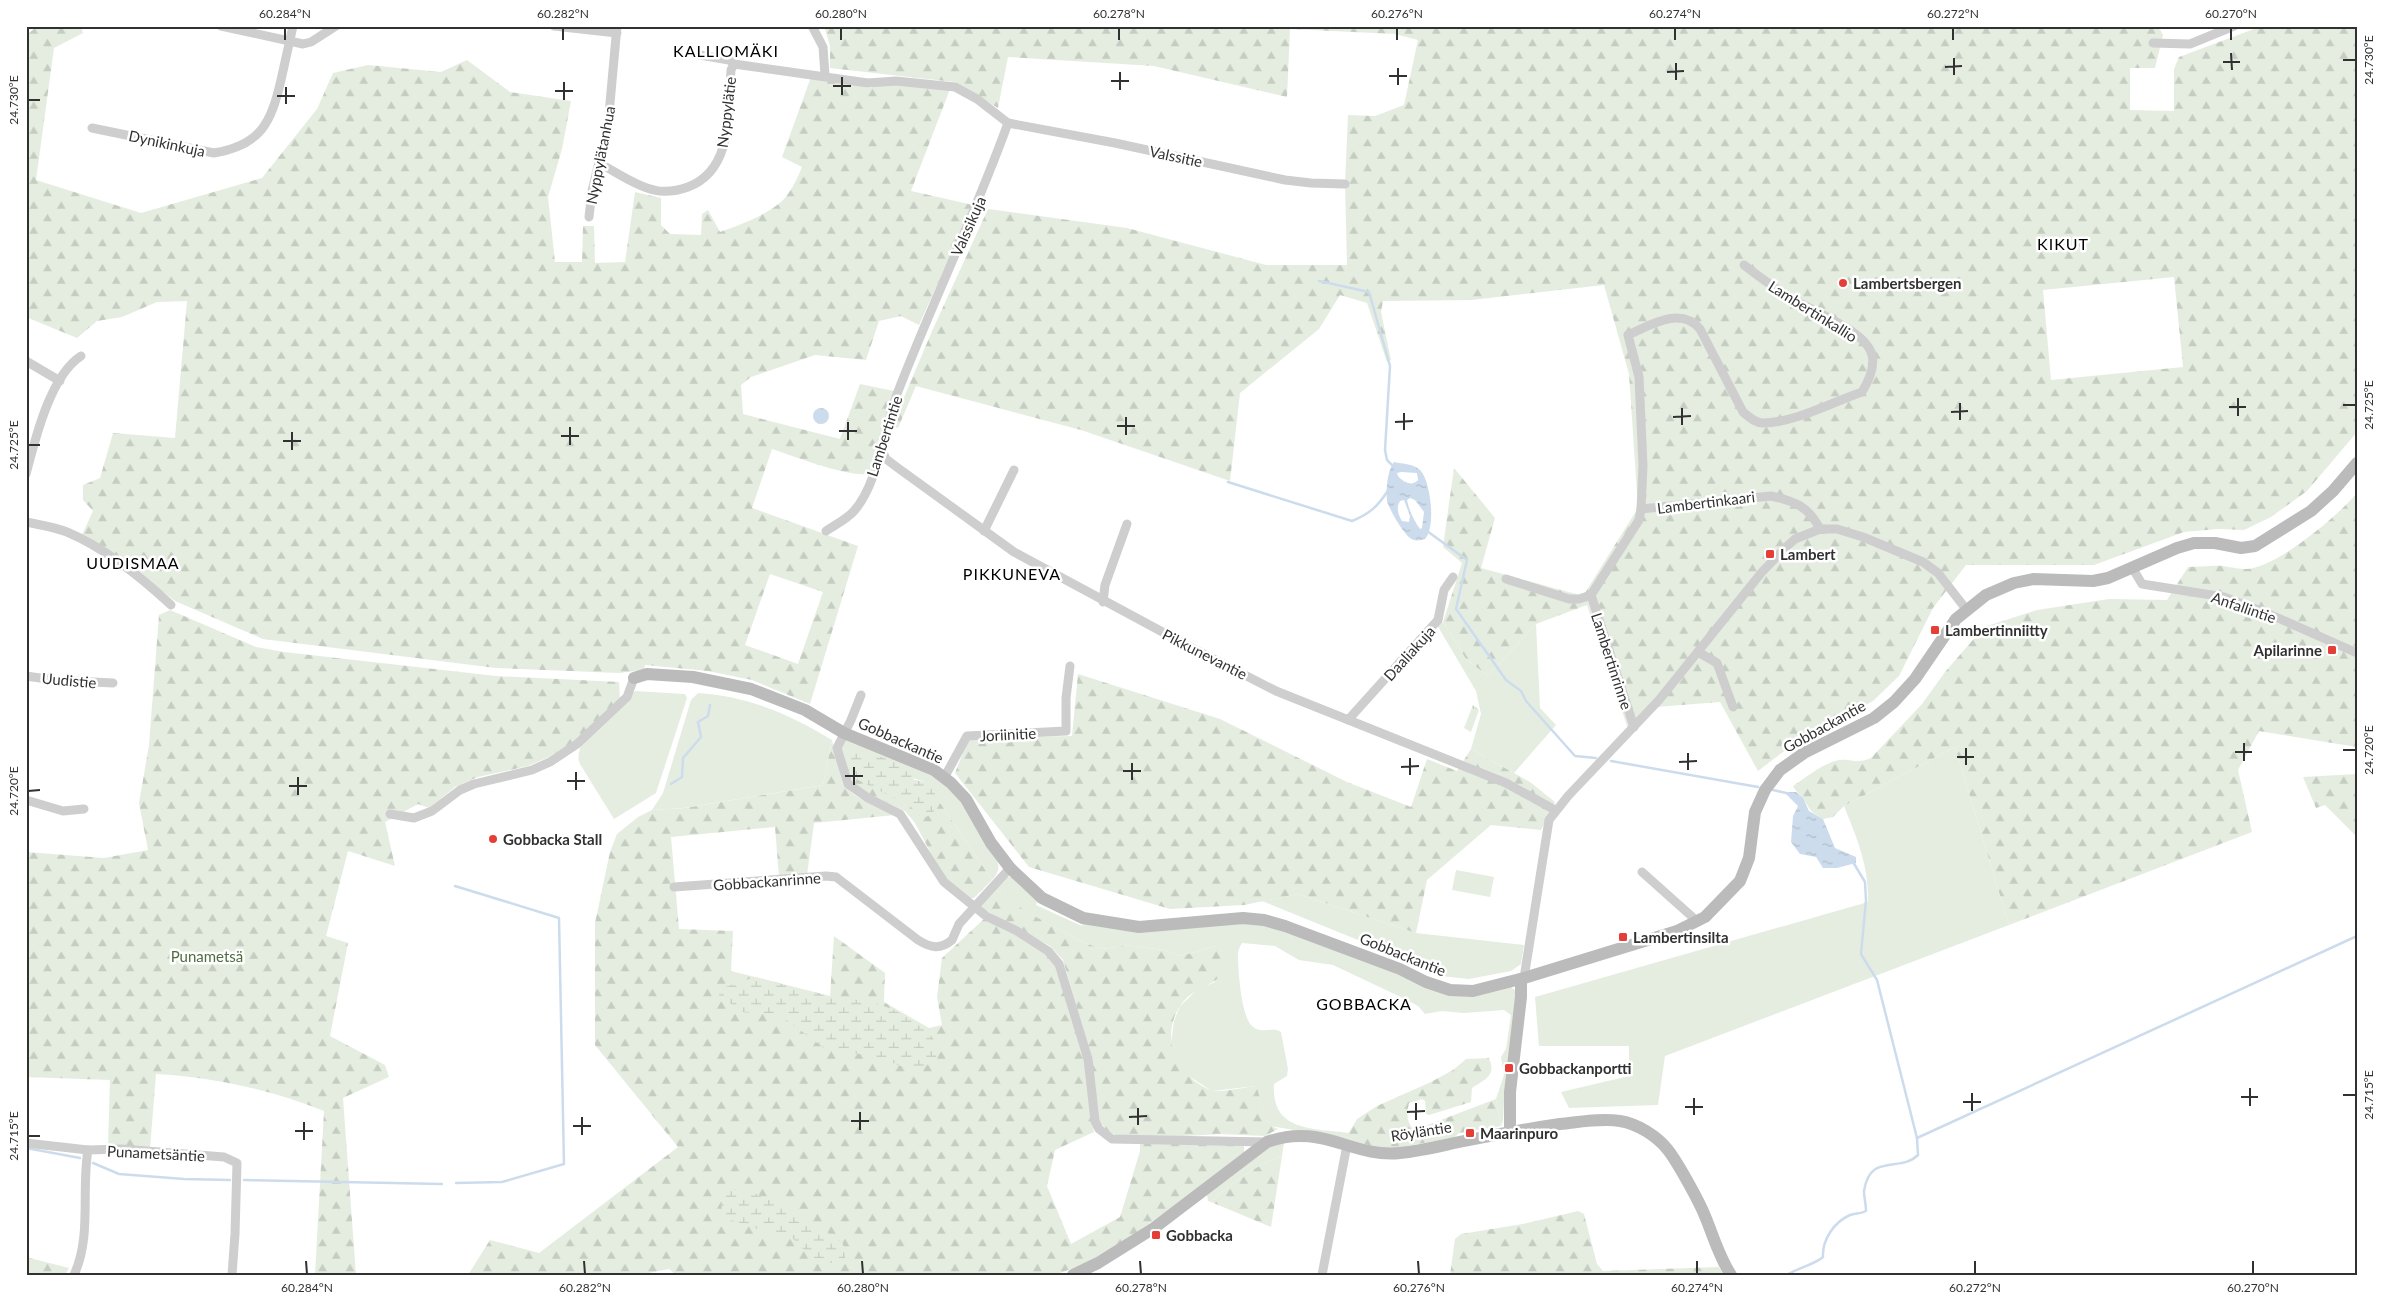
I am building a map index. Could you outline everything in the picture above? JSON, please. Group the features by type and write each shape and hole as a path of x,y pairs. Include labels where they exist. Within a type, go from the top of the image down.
{"street":[{"path":"221,26 303,44 312,42 336,26"},
{"name":"Dynikinkuja","path":"92,128 214,153 230,150 250,141 268,122 275,106 293,26"},
{"path":"554,26 617,30"},
{"path":"812,26 823,47 825,76"},
{"path":"2153,43 2190,44 2234,26"},
{"name":"Nyppylätanhua","path":"589,217 592,191 600,164 609,117 617,30"},
{"path":"700,55 729,60 734,64"},
{"name":"Nyppylätie","path":"600,164 648,188 664,192 686,188 705,178 716,166 723,150 731,70 734,64 868,83 896,81 955,87 977,100 1008,123"},
{"name":"Valssitie","path":"1008,123 1115,143 1285,180 1311,184 1346,184"},
{"name":"Valssikuja","path":"923,328 984,188 1008,123"},
{"name":"Lambertinkallio","path":"1628,335 1671,318 1682,318 1694,322 1700,329 1743,412 1753,421 1763,423 1788,418 1862,392 1872,369 1872,356 1867,344 1850,330 1793,299 1744,265"},
{"name":"Lambertintie","path":"826,531 854,511 870,484 882,450 882,442 887,424 923,328"},
{"name":"Lambertinkaari","path":"1628,335 1640,387 1643,466 1641,509 1771,496 1785,499 1810,512 1820,529"},
{"path":"26,474 37,434 60,381 71,362 81,356"},
{"path":"26,361 60,381"},
{"name":"Pikkunevantie","path":"882,450 886,458 898,468 1014,552 1103,602 1276,691 1506,783 1555,810"},
{"name":"Gobbackantie","path":"634,678 647,674 693,676 707,681 761,692 805,710 844,733 923,765 944,778 966,799 991,843 1010,868 1042,898 1083,918 1094,918 1114,924 1139,927 1254,919 1274,922 1400,969 1426,982 1450,990 1473,991 1523,979 1677,931 1698,922 1714,909 1740,881 1749,858 1755,812 1765,790 1780,770 1804,753 1874,718 1894,702 1916,679 1947,630 1966,609 1986,594 2014,583 2044,578 2093,581 2114,577 2177,548 2194,543 2215,543 2241,548 2260,544 2311,512 2333,491 2357,463"},
{"path":"984,530 1014,470"},
{"path":"1506,580 1569,599 1579,599 1591,595 1639,520 1641,509"},
{"path":"26,522 68,532 96,547 153,588 171,605"},
{"path":"1103,602 1105,585 1127,524"},
{"path":"1510,1132 1509,1105 1523,979 1549,820 1555,810 1634,727 1774,558 1795,539 1820,529 1837,529 1849,532 1923,562 1938,573 1966,609"},
{"name":"Anfallintie","path":"2133,568 2142,584 2224,597 2357,653"},
{"name":"Daaliakuja","path":"1348,720 1438,620 1444,590 1453,577"},
{"name":"Lambertinrinne","path":"1591,595 1634,727"},
{"path":"1698,652 1711,658 1719,667 1733,707"},
{"name":"Joriinitie","path":"944,778 967,736 1066,731 1066,698 1070,666"},
{"name":"Uudistie","path":"26,676 113,684"},
{"path":"390,814 414,818 432,811 460,790 474,784 532,770 550,762 577,744 627,697 634,678"},
{"path":"861,695 838,743 837,752 848,784 859,793 900,814 944,882 974,907 1048,951 1059,964 1069,991 1088,1059 1095,1121 1105,1135 1112,1139 1134,1140 1267,1142"},
{"path":"26,800 63,811 84,809"},
{"name":"Gobbackanrinne","path":"674,887 826,876 836,877 918,940 929,947 937,947 952,940 959,924 1010,868"},
{"path":"1642,872 1698,922"},
{"name":"Röyläntie","path":"1072,1275 1098,1263 1154,1228 1267,1142 1281,1137 1297,1134 1322,1137 1347,1145 1391,1154 1411,1152 1510,1132 1581,1121 1603,1120 1621,1122 1655,1137 1669,1151 1704,1213 1731,1275"},
{"path":"26,1143 88,1150"},
{"path":"1322,1275 1347,1145"},
{"name":"Punametsäntie","path":"74,1275 83,1248 88,1150 122,1149 224,1157 237,1163 232,1275"}],"green space":[{"path":"38,26 81,26 83,33 54,48 36,180 141,213 262,178 317,109 333,73 368,65 441,72 467,60 510,92 571,101 562,149 548,197 555,262 582,262 583,226 594,226 595,263 625,262 635,192 661,198 661,225 670,234 701,235 702,214 708,210 720,232 757,217 775,207 790,191 802,167 782,157 811,77 870,88 882,84 950,89 911,191 973,205 919,325 901,316 879,321 866,360 815,355 751,377 741,385 743,414 840,439 860,384 894,391 868,474 833,469 772,449 752,508 858,546 810,704 752,680 708,671 645,665 644,670 619,673 496,668 263,639 175,601 113,553 82,535 93,511 83,500 83,485 100,478 113,433 175,438 187,301 157,302 122,317 97,321 77,338 26,317 26,35","holes":["770,574 823,592 798,664 745,645"]},
{"path":"824,26 2158,26 2163,35 2155,68 2130,68 2130,110 2174,111 2174,69 2179,57 2262,26 2357,26 2357,432 2307,491 2271,517 2244,530 2218,529 2184,532 2094,565 1966,565 1933,608 1899,676 1873,701 1783,752 1758,771 1720,702 1656,707 1628,729 1587,605 1536,624 1488,676 1466,659 1443,622 1462,563 1443,547 1454,468 1495,518 1481,568 1583,596 1638,508 1629,374 1604,285 1472,300 1383,301 1381,312 1391,360 1387,362 1367,303 1340,295 1319,329 1240,393 1230,481 1081,430 916,386 898,428 892,426 932,331 988,209 1127,228 1266,265 1347,265 1345,184 1348,115 1375,116 1404,105 1418,40 1395,34 1290,29 1287,97 1154,66 1008,57 998,108 954,82 830,68 830,46","holes":["2174,277 2183,367 2051,380 2043,290"]},
{"path":"2357,493 2357,747 2259,731 2238,770 2252,832 2009,925 1955,747 1844,806 1833,817 1823,819 1815,814 1795,790 1793,786 1821,767 1839,760 1861,761 1871,758 1922,704 1945,672 1984,627 2037,610 2109,599 2167,600 2188,567 2219,566 2246,569 2273,560 2306,539 2336,514"},
{"name":"Punametsä","path":"170,610 256,647 284,652 496,676 619,682 620,699 578,739 547,758 528,766 478,777 455,787 429,808 418,804 385,822 395,866 348,851 326,936 348,943 330,1036 385,1065 389,1077 343,1098 356,1275 315,1275 324,1111 284,1097 221,1081 156,1074 150,1148 108,1146 110,1080 26,1077 26,852 104,858 148,850 139,803 149,745 159,615"},
{"path":"1443,622 1466,659 1488,676 1536,624 1540,708 1556,725 1514,773 1471,749 1481,714 1476,691 1437,625"},
{"path":"1078,674 1220,719 1347,782 1411,807 1427,759 1457,771 1471,749 1530,782 1555,802 1541,830 1491,825 1427,880 1416,933 1298,894 1244,905 1170,909 1029,867 955,773 969,738 1072,736"},
{"path":"635,691 685,694 687,698 656,793 614,819 580,764 579,754 582,743"},
{"path":"698,693 751,702 784,714 832,740 823,785 684,808 652,810 663,793 691,700"},
{"path":"1473,705 1479,710 1471,732 1464,728"},
{"path":"832,740 843,784 848,790 895,815 814,823 807,875 779,877 775,827 671,837 679,929 733,931 731,971 830,996 834,936 885,973 884,1002 929,1028 942,1025 937,997 942,958 984,919 1017,935 1046,954 1056,966 1082,1046 1094,1132 1055,1150 1047,1186 1071,1244 1120,1217 1140,1151 1140,1143 1244,1143 1244,1152 1205,1183 1127,1239 1087,1262 1053,1275 676,1275 669,1269 638,1275 468,1275 490,1240 539,1253 678,1147 595,1045 595,923 610,852 617,834 638,817 652,810 685,808 823,785"},
{"path":"845,740 914,765 948,787 965,807 996,857 999,866 992,880 926,782 842,758 842,743"},
{"path":"1955,747 2009,925 1665,1056 1658,1105 1569,1108 1561,1092 1629,1076 1629,1046 1539,1046 1535,997 1868,902 1868,889 1858,841 1844,806"},
{"path":"850,748 913,780 926,782 992,880 974,898 968,898 945,880 915,823 905,811 858,789 851,782 842,758 845,750"},
{"path":"849,749 855,749 907,765 914,780 926,782 934,792 939,802 933,813 926,817 920,816 910,806 858,780 849,757"},
{"path":"2357,774 2357,837 2325,805 2316,808 2303,777"},
{"path":"1456,870 1494,877 1490,897 1452,890"},
{"path":"1006,877 1012,877 1038,899 1036,905 1082,926 1084,921 1268,925 1386,969 1430,989 1511,987 1517,992 1501,1126 1496,1099 1504,1075 1501,1057 1506,1049 1511,1015 1504,1010 1464,1013 1442,1011 1425,1014 1418,1006 1405,999 1333,965 1299,960 1275,946 1242,943 1238,953 1239,970 1241,992 1248,1021 1259,1030 1278,1030 1281,1032 1288,1069 1287,1076 1274,1084 1275,1100 1279,1111 1297,1125 1349,1133 1345,1139 1271,1126 1264,1117 1256,1086 1212,1091 1184,1073 1170,1049 1174,1021 1180,1006 1198,989 1215,982 1216,946 1181,956 1163,950 1128,945 1102,949 1080,941 1026,912 994,889"},
{"path":"994,889 1027,912 1080,941 1102,949 1128,945 1163,950 1181,956 1216,946 1224,950 1229,962 1225,971 1213,982 1192,994 1180,1006 1171,1031 1175,1056 1189,1076 1211,1090 1256,1086 1265,1116 1272,1126 1278,1129 1265,1136 1220,1134 1167,1137 1116,1135 1107,1131 1098,1119 1090,1053 1063,960 1050,946 978,906"},
{"path":"1298,894 1416,933 1524,945 1521,964 1511,971 1469,979 1440,976 1423,968 1409,957 1385,951 1262,901"},
{"path":"755,977 831,997 869,1001 895,1010 926,1030 937,1043 938,1058 924,1067 901,1066 872,1055 828,1051 781,1016 742,1012 719,995 722,988"},
{"path":"1489,1058 1491,1064 1490,1073 1485,1080 1472,1088 1471,1102 1429,1115 1426,1114 1425,1101 1422,1099 1409,1103 1408,1119 1412,1128 1417,1129 1496,1099 1501,1126 1459,1133 1455,1137 1387,1150 1345,1139 1357,1119 1377,1106 1431,1082 1453,1070 1466,1059"},
{"path":"1284,1143 1282,1156 1253,1170 1211,1202 1208,1201 1207,1195 1272,1144"},
{"path":"1282,1156 1271,1227 1211,1202 1244,1176"},
{"path":"743,1189 780,1203 795,1216 803,1217 842,1242 846,1254 844,1261 827,1263 806,1252 789,1234 775,1235 725,1218 722,1210 722,1200 727,1190"},
{"path":"1578,1211 1584,1214 1597,1264 1603,1271 1719,1267 1723,1275 1450,1275 1455,1239 1461,1234 1523,1224"},
{"path":"26,1257 69,1268 65,1275 26,1275"}],"water":[{"path":"818,408 824,408 829,413 827,422 818,424 813,419 813,413"},
{"path":"1394,462 1412,465 1418,468 1424,476 1431,504 1430,525 1425,539 1414,540 1410,538 1388,505 1388,475","holes":["1397,473 1417,473 1418,480 1413,483 1405,482 1398,476","1410,498 1415,500 1424,512 1422,528 1420,529 1412,515 1407,500","1404,500 1410,516 1409,522 1402,521 1399,516 1400,501"]},
{"path":"1784,792 1796,792 1803,798 1809,811 1823,819 1835,848 1856,857 1856,863 1837,868 1823,868 1816,857 1800,854 1791,842 1793,816 1798,806"}],"waterway":[{"path":"1319,281 1369,292 1390,366 1385,450 1387,460 1393,466"},
{"path":"1228,482 1352,521 1374,508 1389,489"},
{"path":"1427,531 1467,560 1456,609 1506,680 1521,691 1526,701 1575,756 1596,758"},
{"path":"671,784 682,777 683,758 701,737 698,722 708,716 710,705"},
{"path":"1611,761 1758,787"},
{"path":"1773,790 1786,793"},
{"path":"1787,1275 1823,1257 1827,1238 1834,1227 1844,1218 1866,1211 1864,1191 1867,1179 1872,1171 1886,1165 1903,1163 1918,1155 1917,1138 1877,980 1861,954 1866,900 1865,882 1853,862"},
{"path":"455,886 559,918 564,1164 502,1182 456,1183"},
{"path":"1917,1138 2357,936"},
{"path":"26,1148 80,1158"},
{"path":"93,1163 119,1174 230,1180"},
{"path":"244,1180 442,1184"}],"place":[{"name":"Lambertsbergen","path":"1843,283"},
{"name":"Lambert","path":"1770,554"},
{"name":"Lambertinniitty","path":"1935,630"},
{"name":"Apilarinne","path":"2332,650"},
{"name":"Gobbacka Stall","path":"493,839"},
{"name":"Lambertinsilta","path":"1623,937"},
{"name":"Gobbackanportti","path":"1509,1068"},
{"name":"Maarinpuro","path":"1470,1133"},
{"name":"Gobbacka","path":"1156,1235"}],"district":[{"name":"KALLIOMÄKI","path":"726,50"},
{"name":"KIKUT","path":"2063,243"},
{"name":"UUDISMAA","path":"133,562"},
{"name":"PIKKUNEVA","path":"1012,573"},
{"name":"GOBBACKA","path":"1364,1003"}]}
